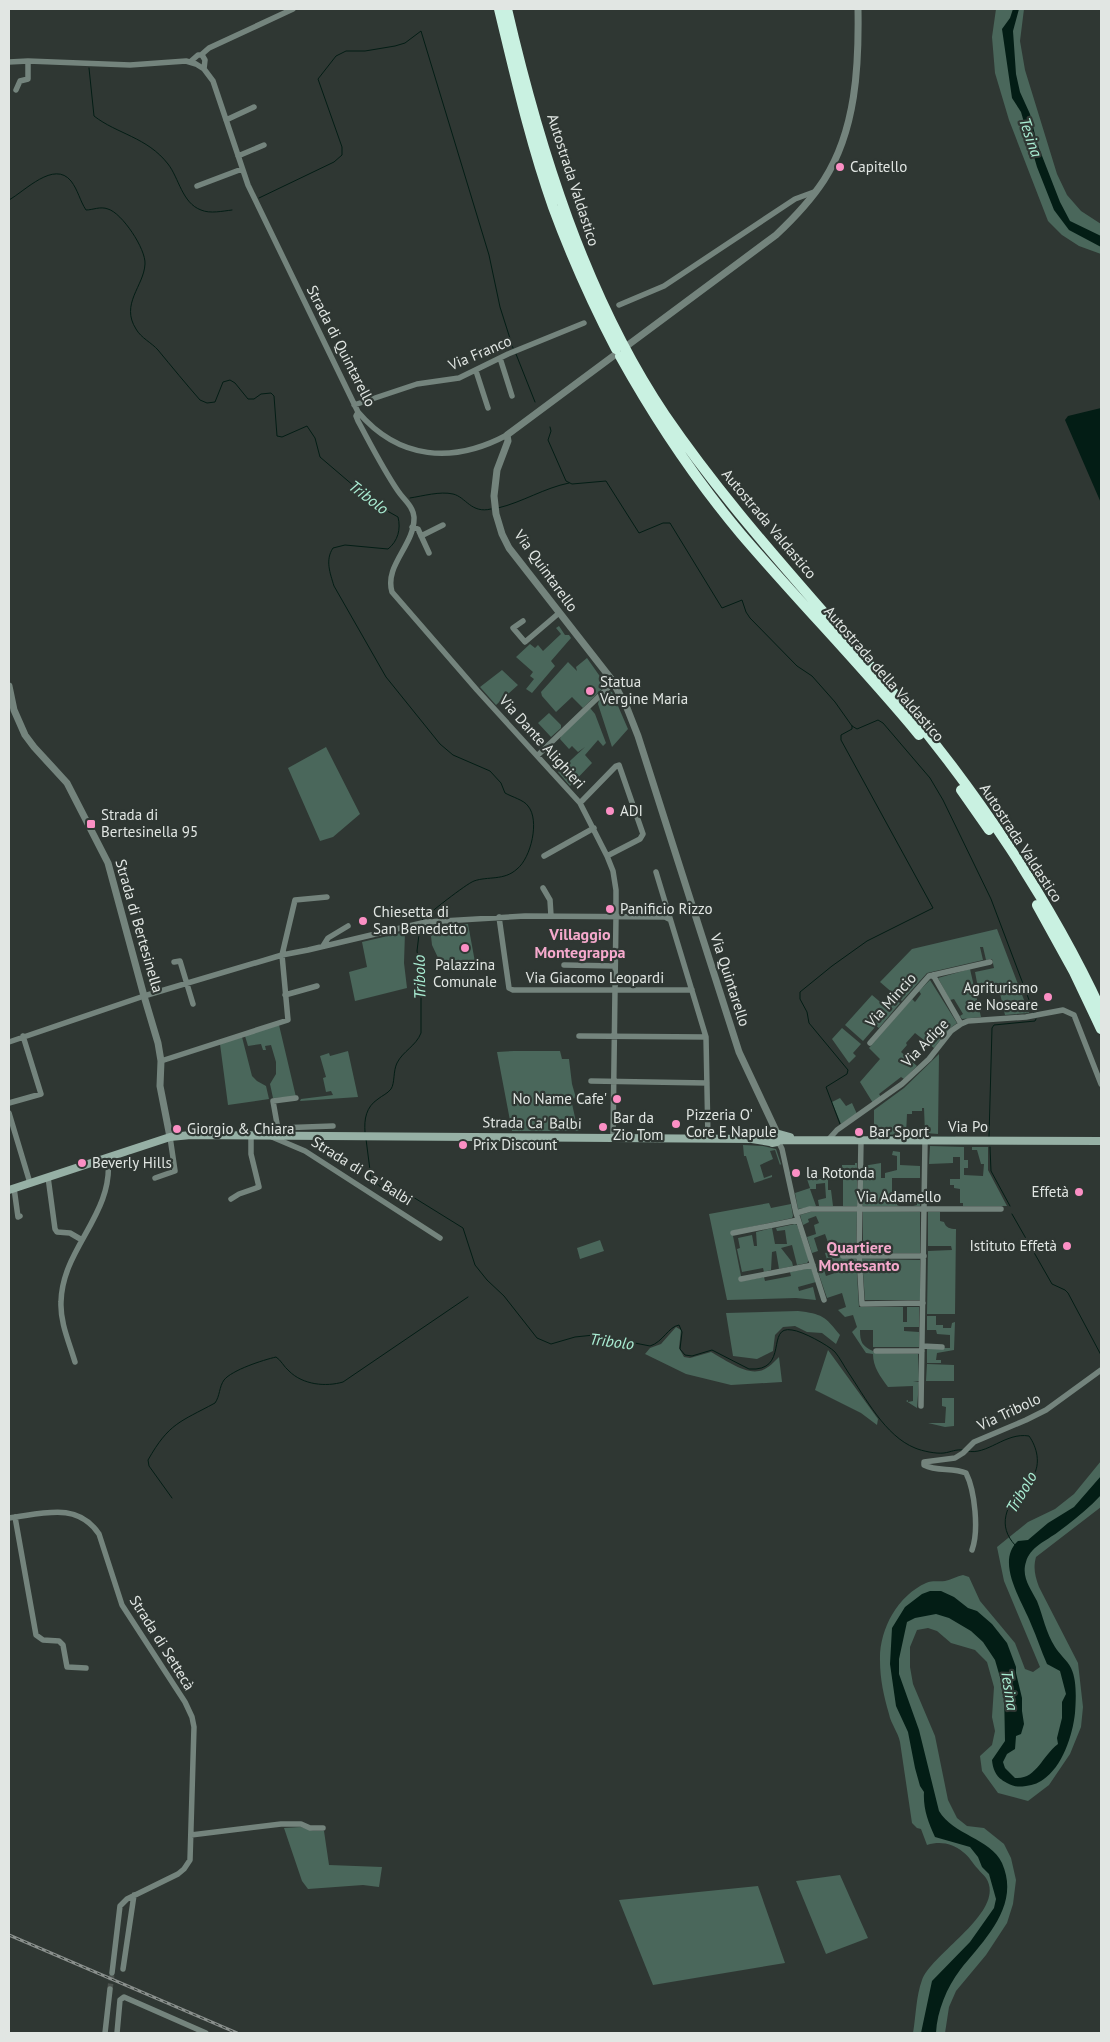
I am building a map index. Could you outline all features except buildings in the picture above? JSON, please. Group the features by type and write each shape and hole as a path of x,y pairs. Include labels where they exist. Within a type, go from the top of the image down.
{"highway":[{"name":"Autostrada della Valdastico","path":"499,9 523,108 553,206 584,284 618,353 670,439 722,511 912,727 976,811 1045,920 1101,1029"},
{"name":"Autostrada Valdastico","path":"507,9 542,139 562,202 587,268 620,336 663,412 732,505 900,700 982,806 1070,948 1101,1010"}],"main road":[{"name":"Strada di Ca' Balbi","path":"12,1189 170,1137 213,1133 266,1135 278,1132 431,1135"},
{"name":"Strada Ca' Balbi","path":"431,1135 774,1138"},
{"name":"Via Po","path":"774,1138 804,1140 1101,1141"}],"street":[{"path":"190,62 194,57 201,55 210,48 293,9"},
{"path":"507,436 776,235 794,218 824,180 839,150 847,125 855,88 859,45 858,9"},
{"name":"Strada di Quintarello","path":"201,55 205,60 204,69 211,78 242,169 358,412 374,429 391,441 426,453 446,454 465,452 488,445 507,436"},
{"path":"16,90 20,80 28,79 28,61"},
{"path":"9,62 130,65 190,62 204,69"},
{"path":"226,120 254,107"},
{"path":"238,156 264,145"},
{"path":"197,186 242,169"},
{"path":"619,305 664,286 795,199 814,192"},
{"name":"Via Franco","path":"354,405 417,384 459,378 500,358 584,323"},
{"path":"500,358 512,396"},
{"path":"476,371 488,408"},
{"path":"358,412 356,416 358,422 398,492 412,510 414,520 412,527 418,529 429,554"},
{"name":"Via Quintarello","path":"507,436 508,441 501,457 495,482 495,511 502,534 509,548 614,683 627,708 638,736 739,1052 770,1119 774,1138"},
{"path":"421,536 443,525"},
{"name":"Via Dante Alighieri","path":"412,527 408,542 390,576 392,592 477,690 580,803 608,856 616,890 613,1137"},
{"path":"523,621 513,628 525,642 559,614"},
{"path":"538,755 614,683"},
{"name":"Strada di Bertesinella","path":"9,686 14,710 25,735 67,783 108,863 158,1043 161,1061 160,1086 170,1137"},
{"path":"580,803 616,766 619,766 643,834 640,839 608,856"},
{"path":"544,856 594,828"},
{"path":"656,872 706,1037 708,1138"},
{"path":"543,888 550,900 551,916"},
{"path":"161,1061 288,1020 282,955 295,900 327,897"},
{"path":"9,1042 144,996 282,955 426,922 551,916 669,919"},
{"name":"Via Giacomo Leopardi","path":"499,917 509,988 513,990 692,990"},
{"path":"323,946 328,938 348,926"},
{"path":"174,962 180,961 193,1004"},
{"name":"Via Mincio","path":"870,1043 928,977 990,962"},
{"path":"564,965 615,966"},
{"path":"932,975 961,1024"},
{"path":"285,995 317,986"},
{"name":"Via Adige","path":"828,1140 837,1130 902,1084 929,1059 951,1031 968,1021 1035,1015 1063,1010 1074,1015 1101,1084"},
{"path":"9,1103 41,1094 23,1036"},
{"path":"579,1036 706,1037"},
{"path":"591,1081 707,1083"},
{"path":"278,1132 273,1100 296,1098"},
{"path":"9,1114 30,1183"},
{"name":"Strada di Ca' Balbi","path":"278,1132 333,1126"},
{"path":"231,1199 259,1187 251,1154 251,1134"},
{"name":"Strada di Ca' Balbi","path":"266,1135 305,1151 440,1238"},
{"path":"155,1178 175,1171 170,1137"},
{"path":"774,1138 782,1152 796,1213 824,1300"},
{"path":"861,1140 859,1256 862,1304 923,1303"},
{"path":"921,1406 925,1141"},
{"path":"75,1362 61,1316 60,1301 64,1280 106,1193 108,1158"},
{"path":"48,1177 55,1229 57,1232 70,1233 82,1240"},
{"name":"Strada di Ca' Balbi","path":"12,1189 18,1217 20,1216"},
{"name":"Via Adamello","path":"796,1213 810,1209 1002,1209"},
{"path":"733,1233 798,1220"},
{"path":"843,1256 924,1256"},
{"path":"741,1279 813,1265"},
{"path":"876,1351 942,1347"},
{"name":"Via Tribolo","path":"972,1550 976,1540 976,1526 970,1484 966,1473 960,1470 929,1468 924,1463 926,1461 948,1460 974,1442 1046,1410 1101,1370"},
{"name":"Strada di Settecà","path":"12,1518 61,1512 71,1513 88,1521 99,1534 122,1605 178,1691 192,1717 194,1727 190,1860 184,1869 169,1879 134,1895 120,1906 112,1973"},
{"path":"12,1518 36,1635 43,1640 59,1641 62,1645 67,1667 86,1668"},
{"path":"191,1834 281,1824 301,1824 310,1828 323,1828"},
{"path":"124,1969 134,1895"},
{"path":"105,2033 110,1989"},
{"path":"117,2033 120,2000 124,1996 206,2033"}],"shaded area":[{"path":"996,9 1024,9 1020,41 1025,70 1057,174 1067,195 1081,211 1101,224 1101,254 1079,246 1062,235 1048,221 1009,120 995,73 992,37"},
{"path":"559,626 565,635 569,635 571,638 551,661 555,666 532,693 526,689 534,679 530,676 533,672 516,657 530,644 535,648 538,645 543,651 561,634 556,628"},
{"path":"587,658 606,685 583,708 572,697 556,712 542,696 541,692 568,662 577,671 576,667"},
{"path":"502,670 518,685 496,705 480,687"},
{"path":"608,691 612,692 628,729 612,747 598,704 599,700"},
{"path":"590,708 595,714 606,743 603,746 598,740 585,755 592,763 570,786 558,772 585,747 578,752 572,746 569,749 560,739"},
{"path":"549,713 561,725 561,728 551,737 538,723"},
{"path":"326,747 360,814 333,837 320,841 288,768"},
{"path":"468,924 475,962 440,962 432,945 430,927"},
{"path":"997,929 1029,1013 1005,1015 999,989 979,993 975,972 994,968 992,959 986,960 983,947 980,947 983,960 927,973 902,1001 880,982 912,949"},
{"path":"405,932 404,963 407,988 355,1001 349,972 367,967 362,942"},
{"path":"970,969 981,1017 962,1019 960,1016 963,1014 954,999 950,1000 938,978"},
{"path":"930,980 957,1023 949,1029 934,1048 915,1033 901,1052 917,1066 904,1079 901,1077 879,1094 881,1097 873,1103 860,1082 880,1059 869,1048 912,999 915,1002 921,994 919,991"},
{"path":"872,995 885,1006 893,997 900,1003 879,1028 876,1026 863,1041 845,1025"},
{"path":"279,1025 296,1097 273,1098 270,1084 276,1074 276,1062 271,1045 265,1046 266,1050 263,1050 261,1044 248,1046 245,1036"},
{"path":"842,1028 861,1044 853,1053 856,1056 849,1063 832,1039"},
{"path":"242,1037 252,1076 266,1086 269,1099 228,1105 220,1044"},
{"path":"348,1051 358,1097 300,1101 301,1099 333,1095 331,1091 326,1092 323,1078 326,1077 320,1056 329,1053 330,1056"},
{"path":"560,1051 562,1059 569,1059 576,1098 571,1099 576,1122 581,1124 581,1131 512,1131 497,1052"},
{"path":"939,1054 938,1134 925,1133 924,1108 922,1108 922,1111 912,1111 912,1114 907,1114 906,1135 874,1134 874,1110 904,1088"},
{"path":"840,1098 846,1106 852,1103 857,1114 841,1124 832,1102"},
{"path":"743,1145 776,1149 780,1165 775,1150 770,1151 773,1159 760,1165 764,1178 772,1175 772,1177 754,1183 746,1156 744,1156"},
{"path":"930,1146 964,1147 964,1160 968,1160 968,1168 964,1168 964,1175 983,1176 984,1164 981,1164 977,1150 972,1150 972,1147 988,1147 988,1170 1007,1206 963,1206 963,1203 960,1203 960,1189 950,1185 950,1179 960,1179 960,1157 953,1157 953,1163 929,1164"},
{"path":"893,1151 900,1152 900,1165 920,1166 920,1178 892,1178 892,1195 920,1194 920,1206 913,1206 917,1205 917,1197 904,1197 904,1199 897,1199 897,1205 899,1206 863,1206 863,1166 881,1163 881,1178 885,1178 885,1173 897,1170 897,1156 892,1155"},
{"path":"857,1163 857,1206 843,1206 843,1179 838,1179 838,1169 842,1169 842,1165 855,1165"},
{"path":"807,1179 828,1179 828,1190 831,1190 833,1206 819,1206 818,1200 826,1198 825,1183 816,1184 816,1189 810,1189 816,1206 798,1209 795,1193 810,1188"},
{"path":"769,1203 771,1208 791,1204 793,1216 792,1218 732,1231 742,1281 764,1277 765,1281 791,1276 790,1272 811,1268 816,1282 798,1287 799,1291 813,1287 816,1300 796,1298 727,1300 709,1214"},
{"path":"863,1211 920,1212 920,1253 863,1253"},
{"path":"810,1212 857,1212 856,1253 843,1253 843,1258 856,1259 859,1307 903,1307 903,1322 907,1322 907,1307 919,1307 919,1327 904,1327 904,1331 919,1332 919,1347 873,1347 873,1330 860,1330 862,1343 874,1353 918,1354 919,1381 913,1382 919,1382 917,1408 906,1401 913,1401 913,1386 888,1387 880,1375 874,1363 873,1354 866,1353 852,1332 857,1327 853,1315 845,1317 838,1310 846,1307 842,1293 827,1298 818,1272 824,1270 826,1276 835,1273 833,1265 829,1266 825,1253 831,1251 825,1234 814,1238 818,1251 812,1253 807,1237 816,1234 814,1225 819,1223 816,1216 808,1219 809,1222 803,1225 800,1215"},
{"path":"928,1212 940,1212 940,1221 944,1222 948,1228 956,1229 955,1314 927,1314 928,1251 952,1250 951,1246 928,1246"},
{"path":"797,1225 809,1260 807,1263 797,1265 792,1245 781,1248 793,1266 779,1269 776,1251 772,1252 771,1270 764,1272 763,1268 742,1272 737,1249 740,1248 738,1238 752,1235 754,1246 757,1246 756,1232 772,1228 775,1244 787,1244 785,1230 777,1231 776,1228"},
{"path":"600,1240 604,1251 580,1259 577,1248"},
{"path":"862,1259 920,1260 920,1300 865,1300"},
{"path":"798,1311 813,1313 826,1320 840,1335 836,1344 822,1333 807,1332 795,1326 783,1327 775,1335 773,1351 757,1359 733,1356 726,1313"},
{"path":"927,1316 936,1316 936,1325 943,1325 943,1328 951,1328 952,1323 955,1322 954,1350 937,1353 936,1360 941,1360 941,1363 927,1363 927,1348 950,1348 950,1335 937,1334 936,1330 927,1330"},
{"path":"676,1327 681,1330 679,1348 684,1357 690,1358 711,1352 734,1365 747,1370 759,1371 770,1366 779,1357 782,1382 731,1385 686,1374 645,1354 650,1348 661,1344"},
{"path":"828,1350 878,1419 877,1425 861,1413 815,1390"},
{"path":"927,1364 954,1365 954,1381 926,1381"},
{"path":"942,1398 954,1398 954,1426 945,1427 928,1423 945,1423 946,1407 942,1406"},
{"path":"1101,1461 1101,1507 1036,1557 1035,1561 1036,1579 1039,1587 1078,1663 1083,1707 1081,1727 1070,1754 1049,1785 1028,1801 998,1793 982,1771 980,1756 992,1745 995,1731 992,1717 994,1687 987,1662 975,1650 951,1643 937,1631 928,1628 917,1630 910,1647 910,1667 913,1684 935,1736 948,1800 957,1818 967,1826 984,1828 1004,1844 1011,1858 1016,1880 1013,1904 1007,1923 986,1955 956,1991 949,2007 945,2033 913,2033 917,1999 922,1980 929,1969 978,1917 986,1904 990,1891 986,1878 965,1854 959,1849 946,1844 927,1845 921,1829 912,1823 900,1742 890,1718 882,1681 880,1649 886,1626 898,1605 916,1589 929,1582 945,1581 963,1575 969,1577 980,1601 1015,1643 1025,1669 1033,1672 1040,1667 1004,1581 997,1547 1028,1522 1055,1509 1074,1494"},
{"path":"301,1827 313,1831 324,1831 329,1865 382,1867 379,1887 363,1885 308,1889 302,1881 284,1828"},
{"path":"840,1875 868,1938 826,1954 796,1881"},
{"path":"758,1886 785,1963 653,1985 619,1900"}],"water":[{"name":"Tesina","path":"1013,9 1019,9 1013,31 1016,74 1020,92 1030,114 1037,143 1060,202 1070,221 1101,236 1101,247 1069,230 1054,210 1037,167 1021,112 1012,98 1002,29 1010,18"},
{"path":"1101,408 1101,503 1065,420 1068,416"},
{"name":"Tesina","path":"1101,1476 1101,1495 1075,1519 1035,1548 1028,1557 1025,1567 1027,1583 1037,1601 1049,1636 1071,1668 1075,1684 1075,1713 1070,1736 1061,1759 1046,1777 1037,1783 1016,1786 1004,1781 993,1768 992,1760 1005,1741 1004,1691 995,1660 983,1642 971,1631 949,1618 936,1614 915,1618 907,1622 899,1659 899,1674 919,1730 939,1811 953,1826 989,1848 996,1855 1002,1863 1007,1879 1007,1894 1003,1908 989,1934 951,1984 941,2008 936,2033 921,2033 932,1981 970,1942 994,1908 996,1899 989,1874 982,1867 978,1857 970,1847 935,1837 930,1826 925,1809 924,1792 920,1786 915,1768 908,1732 896,1706 890,1664 892,1628 905,1607 922,1594 930,1591 941,1591 954,1597 968,1608 977,1611 992,1624 1007,1643 1016,1667 1022,1698 1024,1724 1021,1734 1016,1736 1015,1749 1007,1754 1003,1762 1005,1768 1015,1778 1022,1778 1034,1771 1058,1744 1057,1738 1062,1718 1062,1702 1066,1694 1060,1671 1047,1664 1012,1582 1009,1560 1012,1550 1018,1541 1028,1540 1048,1523 1074,1507"}],"waterway":[{"path":"259,198 334,162 342,155 342,147 318,79 336,56 346,51 365,51 395,46 405,43 421,31 489,255 500,307 513,348"},
{"path":"89,68 94,116 141,142 160,155 172,170 189,202 195,207 208,212 232,210"},
{"name":"Tribolo","path":"9,200 40,179 56,174 64,175 71,181 86,210 102,208 114,212 132,232 144,257 144,272 134,295 131,311 136,329 158,350 200,400 207,403 215,402 223,382 230,380 235,383 248,399 254,399 261,394 271,393 274,396 277,436 282,437 307,426 315,438 320,457 375,504 398,517 398,534 388,549 345,545 333,548 329,562 334,586 386,677 440,744 453,755 490,771 501,783 505,793 521,800 528,806 532,812 533,820 530,848 522,864 517,869 507,875 470,883 422,920"},
{"path":"516,354 535,402"},
{"path":"550,427 551,431 548,440 566,481 572,484 606,481 639,533 663,523 670,523 722,608 742,600 750,618 797,666 812,676 835,702 852,726 857,729 878,720 883,723 930,778 943,800 991,899 1034,1013"},
{"path":"498,508 569,483"},
{"path":"410,498 448,493 458,496 478,509 491,509"},
{"path":"840,1124 826,1087 847,1074 848,1070 809,1023 807,1012 800,999 800,992 867,941 933,908 841,740 841,735 852,729 852,726"},
{"name":"Tribolo","path":"365,1132 368,1110 374,1102 391,1089 397,1063 419,1038 421,1033 421,975 417,951 420,926"},
{"path":"989,1137 992,1028 994,1025 1035,1021 1036,1019"},
{"path":"886,1136 916,1137"},
{"path":"928,1137 955,1137"},
{"name":"Tribolo","path":"366,1139 371,1178 385,1191 413,1197 463,1228 475,1265 504,1296 537,1338 551,1344 575,1337 594,1335 650,1346 655,1344 675,1326 679,1325 682,1332 680,1349 685,1355 692,1356 712,1350 749,1369 762,1368 769,1363 774,1357 777,1341 784,1330 796,1331 815,1339 835,1352 869,1404 894,1435 918,1449 933,1453 963,1450"},
{"path":"990,1147 991,1171 1010,1206"},
{"path":"1012,1214 1052,1284 1068,1293 1101,1355"},
{"path":"172,1498 149,1466 148,1460 162,1438 176,1425 215,1403 222,1383 228,1376 248,1366 276,1357 295,1376 308,1382 315,1384 343,1382 468,1297"},
{"name":"Tribolo","path":"967,1451 982,1450 1012,1437 1029,1436 1032,1440 1036,1450 1037,1466 1031,1479 1012,1501 1006,1516 1006,1530 1009,1538 1015,1545"}],"tunnel":[{"path":"110,1989 112,1973"}],"railway":[{"path":"9,1935 237,2033"}],"place":[{"name":"Capitello","path":"840,167"},
{"name":"Statua Vergine Maria","path":"590,691"},
{"name":"ADI","path":"610,811"},
{"name":"Strada di Bertesinella 95","path":"91,824"},
{"name":"Panificio Rizzo","path":"610,909"},
{"name":"Chiesetta di San Benedetto","path":"363,921"},
{"name":"Palazzina Comunale","path":"465,948"},
{"name":"Agriturismo ae Noseare","path":"1048,997"},
{"name":"No Name Cafe'","path":"617,1099"},
{"name":"Pizzeria O' Core E Napule","path":"676,1124"},
{"name":"Bar da Zio Tom","path":"603,1127"},
{"name":"Giorgio & Chiara","path":"177,1129"},
{"name":"Bar Sport","path":"859,1132"},
{"name":"Prix Discount","path":"463,1145"},
{"name":"Beverly Hills","path":"82,1163"},
{"name":"la Rotonda","path":"796,1173"},
{"name":"Effetà","path":"1079,1192"},
{"name":"Istituto Effetà","path":"1067,1246"}],"district":[{"name":"Villaggio Montegrappa","path":"580,943"},
{"name":"Quartiere Montesanto","path":"859,1256"}]}
